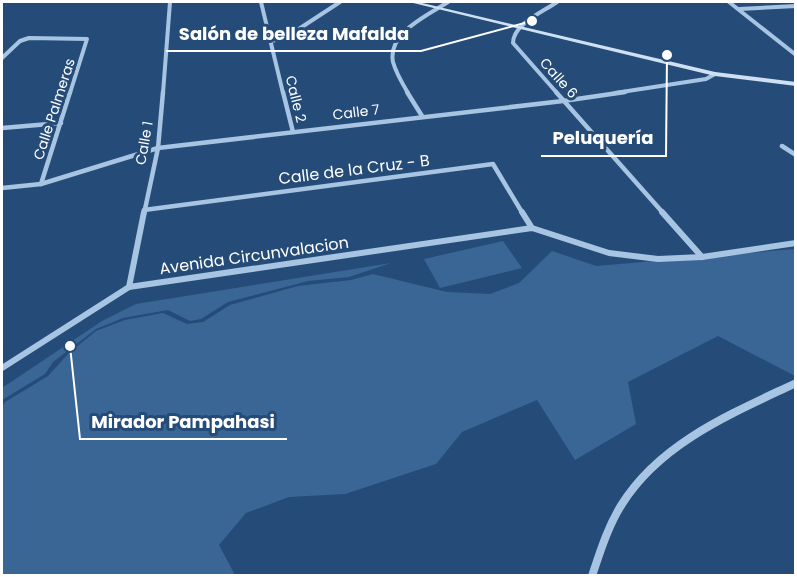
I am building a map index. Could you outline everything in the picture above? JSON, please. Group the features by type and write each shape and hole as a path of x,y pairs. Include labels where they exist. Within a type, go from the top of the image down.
{"main road":[{"path":"2,2 7,2"},
{"path":"412,2 715,74 795,84"}],"street":[{"name":"Calle 1","path":"129,288 158,148 170,2"},
{"name":"Calle 2","path":"261,2 293,132"},
{"path":"271,41 285,38 340,2"},
{"path":"422,116 397,76 391,50 395,41 411,26 448,2"},
{"path":"520,27 557,2"},
{"path":"729,2 795,55"},
{"path":"738,9 795,6"},
{"name":"Calle 6","path":"520,27 513,36 513,43 517,50 702,257"},
{"name":"Calle Palmeras","path":"2,58 24,39 35,37 87,39 41,184"},
{"path":"789,50 795,49"},
{"name":"Calle 7","path":"2,188 41,184 158,148 563,101 706,79 715,74"},
{"path":"2,128 61,123"},
{"path":"782,146 795,155"},
{"name":"Calle de la Cruz - B","path":"144,210 493,164 532,228"},
{"path":"532,228 609,253 658,260 702,257 795,243"},
{"name":"Avenida Circunvalacion","path":"2,368 129,288 532,228"},
{"path":"592,576 606,536 626,497 662,457 711,423 795,383"}],"shaded area":[{"path":"503,241 522,268 440,288 424,259"},
{"path":"795,249 795,376 718,336 628,382 636,424 575,460 537,400 462,432 436,464 345,494 289,497 246,513 219,545 235,575 2,576 2,407 5,402 48,376 69,353 96,331 125,320 163,313 187,324 203,322 230,305 298,286 351,280 373,274 447,292 490,294 519,283 552,251 596,266"},
{"path":"391,263 349,277 308,281 228,302 201,319 190,321 168,310 123,318 96,329 53,362 45,374 2,400 2,388 102,321 136,304"}],"place":[{"name":"Salón de belleza Mafalda","path":"532,21"},
{"name":"Peluquería","path":"667,55"},
{"name":"Mirador Pampahasi","path":"70,346"}]}
